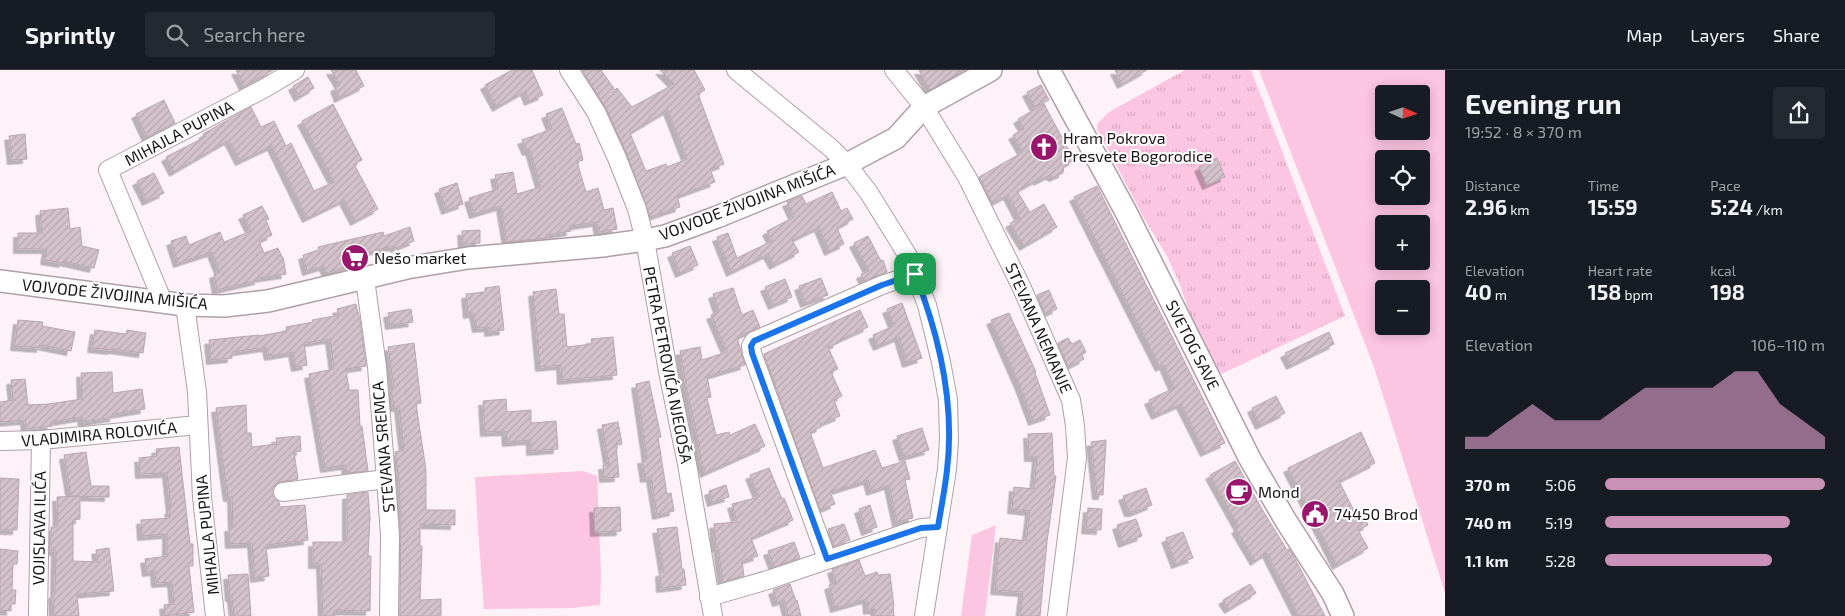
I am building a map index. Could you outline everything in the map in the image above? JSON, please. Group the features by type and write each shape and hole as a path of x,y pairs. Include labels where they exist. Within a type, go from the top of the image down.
{"street":[{"name":"MIHAJLA PUPINA","path":"163,302 108,170 265,88 295,70"},
{"name":"PETRA PETROVIĆA NJEGOŠA","path":"569,70 596,112 637,209 645,240 668,377 687,464 713,616"},
{"path":"736,70 832,149 847,164 908,256 927,305 948,400 949,440 948,469 924,616"},
{"name":"STEVANA NEMANJE","path":"894,70 924,107 967,177 1021,286 1071,400 1077,458 1057,616"},
{"name":"VOJVODE ŽIVOJINA MIŠIĆA","path":"0,281 185,305 224,306 268,301 407,268 468,258 602,246 665,236 847,164 896,138 924,107 991,70"},
{"name":"SVETOG SAVE","path":"1049,70 1126,212 1250,459 1286,521 1333,594 1343,616"},
{"path":"827,559 751,346 754,341 882,285 915,274"},
{"name":"STEVANA SREMCA","path":"365,279 377,367 386,479 390,536 389,616"},
{"name":"MIHAJLA PUPINA","path":"185,305 197,392 202,497 216,616"},
{"name":"VLADIMIRA ROLOVIĆA","path":"0,441 41,440 198,425"},
{"name":"VOJISLAVA ILIĆA","path":"38,616 41,440"},
{"path":"283,492 386,479"},
{"path":"710,598 921,528 938,527"}],"green space":[{"path":"1185,70 1251,70 1345,316 1219,375 1189,312 1181,287 1167,256 1144,218 1097,129 1098,123 1109,112"},
{"path":"1259,70 1445,70 1445,593 1374,367"},
{"path":"583,471 597,476 601,574 600,605 571,608 484,609 475,477"},
{"path":"996,525 985,616 961,616 972,535"}],"building":[{"path":"236,70 273,70 244,86"},
{"path":"331,70 356,70 364,86 339,98 335,87 340,85"},
{"path":"512,70 532,70 543,95 529,101 525,91 497,107 485,85"},
{"path":"582,70 601,70 615,90 617,88 632,107 674,84 660,70 694,70 705,90 698,94 724,164 710,169 715,182 677,196 680,207 650,217 627,154 606,108","holes":["668,110 687,159 667,167 666,164 646,171 630,133"]},
{"path":"919,70 965,70 930,90"},
{"path":"1115,70 1147,70 1122,84"},
{"path":"308,77 314,88 299,97 293,86"},
{"path":"1041,85 1049,100 1035,107 1027,92"},
{"path":"164,100 175,123 147,137 136,114"},
{"path":"333,104 362,160 354,164 378,209 355,221 344,200 307,218 272,146 240,161 229,140 174,172 166,157 205,137 203,134 251,107 261,127 274,121 286,146 291,143 314,191 334,182 302,121"},
{"path":"1044,104 1074,160 1064,166 1063,173 1054,177 1050,175 1038,181 1038,179 1017,191 1030,212 1044,204 1057,227 1024,246 1010,223 1020,218 1008,195 993,203 979,177 1023,152 1013,135 1024,129 1018,119"},
{"path":"562,108 576,144 579,143 583,160 577,162 586,192 598,188 604,210 613,208 617,229 599,232 597,222 570,226 571,231 547,235 547,238 507,242 501,206 474,214 469,198 498,189 495,175 513,172 517,194 541,187 530,150 527,151 522,140 552,129 546,114"},
{"path":"25,134 27,159 12,160 9,136"},
{"path":"1217,158 1225,177 1207,185 1199,167"},
{"path":"154,173 164,193 147,201 137,181"},
{"path":"457,183 463,204 446,210 439,189"},
{"path":"1097,186 1225,443 1205,452 1181,404 1156,415 1149,400 1174,388 1164,365 1160,367 1074,197"},
{"path":"832,192 841,211 847,208 853,219 837,228 844,244 829,251 819,227 792,240 799,252 774,265 768,254 731,272 717,237 728,233 737,258 772,241 767,231 794,217 787,202 802,196 806,204"},
{"path":"262,206 269,219 266,220 272,235 259,241 264,253 278,248 283,257 286,274 258,278 259,280 217,290 214,274 220,272 212,252 178,263 171,241 186,236 189,245 220,232 224,242 251,231 243,215"},
{"path":"68,208 70,229 80,227 82,246 99,250 94,268 64,261 63,263 45,260 47,249 18,249 18,233 42,233 40,211"},
{"path":"410,227 414,241 395,248 394,246 364,253 367,259 327,273 324,266 307,271 303,255 319,250 318,247 383,232 384,236"},
{"path":"480,230 480,243 463,244 462,231"},
{"path":"868,236 881,261 883,260 887,272 864,281 861,274 869,271 854,243"},
{"path":"690,246 698,265 680,273 672,253"},
{"path":"821,278 828,295 805,303 799,286"},
{"path":"785,279 792,297 773,305 765,287"},
{"path":"499,286 504,330 489,332 489,327 477,328 474,313 468,314 466,294 485,292 485,288"},
{"path":"733,288 742,315 753,310 760,327 737,337 745,365 707,376 711,397 707,398 716,435 729,432 730,435 755,424 765,446 705,473 702,466 700,447 680,351 700,347 702,360 727,352 711,315 719,312 713,294"},
{"path":"556,289 559,314 564,314 567,347 592,344 591,339 613,337 617,375 562,380 561,365 540,367 533,292"},
{"path":"1049,290 1057,309 1045,314 1037,295"},
{"path":"902,303 922,358 907,363 899,337 878,346 873,335 894,326 887,309"},
{"path":"356,304 366,366 346,369 349,390 358,390 360,426 362,426 368,471 347,473 346,465 325,468 309,374 334,369 330,339 304,343 307,365 296,367 293,352 269,356 267,347 232,352 232,358 211,360 209,340 259,336 287,331 286,327 339,315 337,309"},
{"path":"411,309 413,322 390,325 388,313"},
{"path":"860,310 868,327 828,347 838,369 831,372 842,396 834,400 840,416 820,424 821,427 810,432 823,468 875,450 882,468 905,461 910,479 905,480 913,518 897,522 889,485 871,491 868,480 830,492 835,504 820,510 764,354"},
{"path":"1009,313 1036,372 1050,415 1033,421 991,320"},
{"path":"18,320 43,322 42,326 75,332 71,351 41,345 41,348 15,346"},
{"path":"95,330 126,334 127,330 146,333 143,353 92,348"},
{"path":"1329,332 1334,344 1291,365 1285,353"},
{"path":"1068,338 1072,344 1080,340 1086,352 1082,355 1084,359 1068,367 1058,343"},
{"path":"414,343 421,403 416,404 426,470 426,510 455,510 455,525 420,524 420,546 422,546 420,600 441,599 441,616 400,616 401,506 395,452 404,450 399,407 394,407 391,389 394,388 388,347"},
{"path":"112,372 113,393 142,389 145,409 83,422 82,417 51,422 52,426 26,429 25,420 0,422 0,402 13,400 11,380 25,379 28,405 49,404 82,399 81,373"},
{"path":"649,381 661,437 658,437 667,494 671,493 674,511 657,515 651,477 645,478 642,459 647,459 636,384"},
{"path":"1276,396 1285,413 1260,425 1252,408"},
{"path":"506,399 507,412 531,410 531,423 556,421 558,449 531,451 531,440 507,442 506,431 485,432 483,401"},
{"path":"246,405 247,433 251,433 252,447 277,444 276,438 300,436 301,451 294,452 298,479 277,483 273,487 272,493 279,502 280,507 305,505 308,540 266,545 269,576 255,578 252,543 230,544 229,527 233,527 232,497 228,497 216,408"},
{"path":"618,422 622,444 616,445 619,477 604,478 603,465 609,465 602,425"},
{"path":"922,428 929,450 904,457 897,436"},
{"path":"1361,432 1375,463 1339,481 1357,517 1363,514 1368,525 1358,530 1368,548 1337,565 1288,468"},
{"path":"1052,433 1054,476 1056,476 1040,616 1020,616 1023,592 995,590 1000,538 1026,541 1030,511 1012,509 1014,487 1034,489 1037,457 1029,457 1028,434"},
{"path":"1106,440 1103,495 1097,495 1091,442"},
{"path":"179,447 190,544 193,544 193,566 189,566 194,612 165,616 164,605 174,604 172,582 156,583 155,571 147,572 145,559 167,556 167,534 142,536 141,520 170,518 169,510 171,509 167,473 140,474 139,458 157,456 156,449"},
{"path":"86,452 91,486 109,486 109,497 71,496 64,455"},
{"path":"1235,461 1287,550 1289,549 1292,553 1325,616 1299,616 1267,553 1255,561 1236,529 1239,527 1210,475"},
{"path":"769,468 793,520 751,538 758,556 742,561 744,576 723,582 718,547 716,548 714,524 737,522 732,504 759,497 750,475"},
{"path":"0,478 19,479 17,530 0,530"},
{"path":"726,485 729,497 712,502 709,491"},
{"path":"1146,488 1152,505 1129,512 1123,496"},
{"path":"368,492 370,518 368,556 371,556 370,611 335,610 335,616 323,616 321,564 313,564 313,542 347,542 347,495"},
{"path":"80,496 80,519 73,520 73,561 98,562 96,550 109,548 114,591 77,594 79,616 54,616 53,594 55,594 56,551 51,551 51,527 58,527 57,497"},
{"path":"870,505 877,527 866,531 859,509"},
{"path":"620,507 621,531 595,532 594,508"},
{"path":"1088,508 1102,509 1101,530 1086,529"},
{"path":"1136,519 1142,536 1123,543 1117,525"},
{"path":"844,524 850,540 834,546 828,529"},
{"path":"677,527 686,585 661,588 660,572 664,572 657,529"},
{"path":"1183,532 1193,558 1176,564 1166,538"},
{"path":"794,542 800,558 774,567 768,551"},
{"path":"0,549 18,551 17,564 13,564 12,590 16,590 15,604 11,604 11,611 0,610"},
{"path":"859,560 865,576 877,572 878,575 890,574 894,616 875,616 875,609 868,610 867,599 835,608 829,585 836,583 832,569"},
{"path":"248,574 251,616 234,616 228,575"},
{"path":"790,584 801,616 788,616 784,600 777,602 773,590"},
{"path":"1250,584 1256,593 1229,609 1223,600"}],"place":[{"name":"Hram Pokrova Presvete Bogorodice","path":"1044,147"},
{"name":"Nešo market","path":"355,258"},
{"name":"Mond","path":"1239,492"},
{"name":"74450 Brod","path":"1315,514"}],"route":[{"path":"915,274 927,305 948,400 948,469 938,527 921,528 827,559 751,346 754,341 882,285 915,274"}]}
